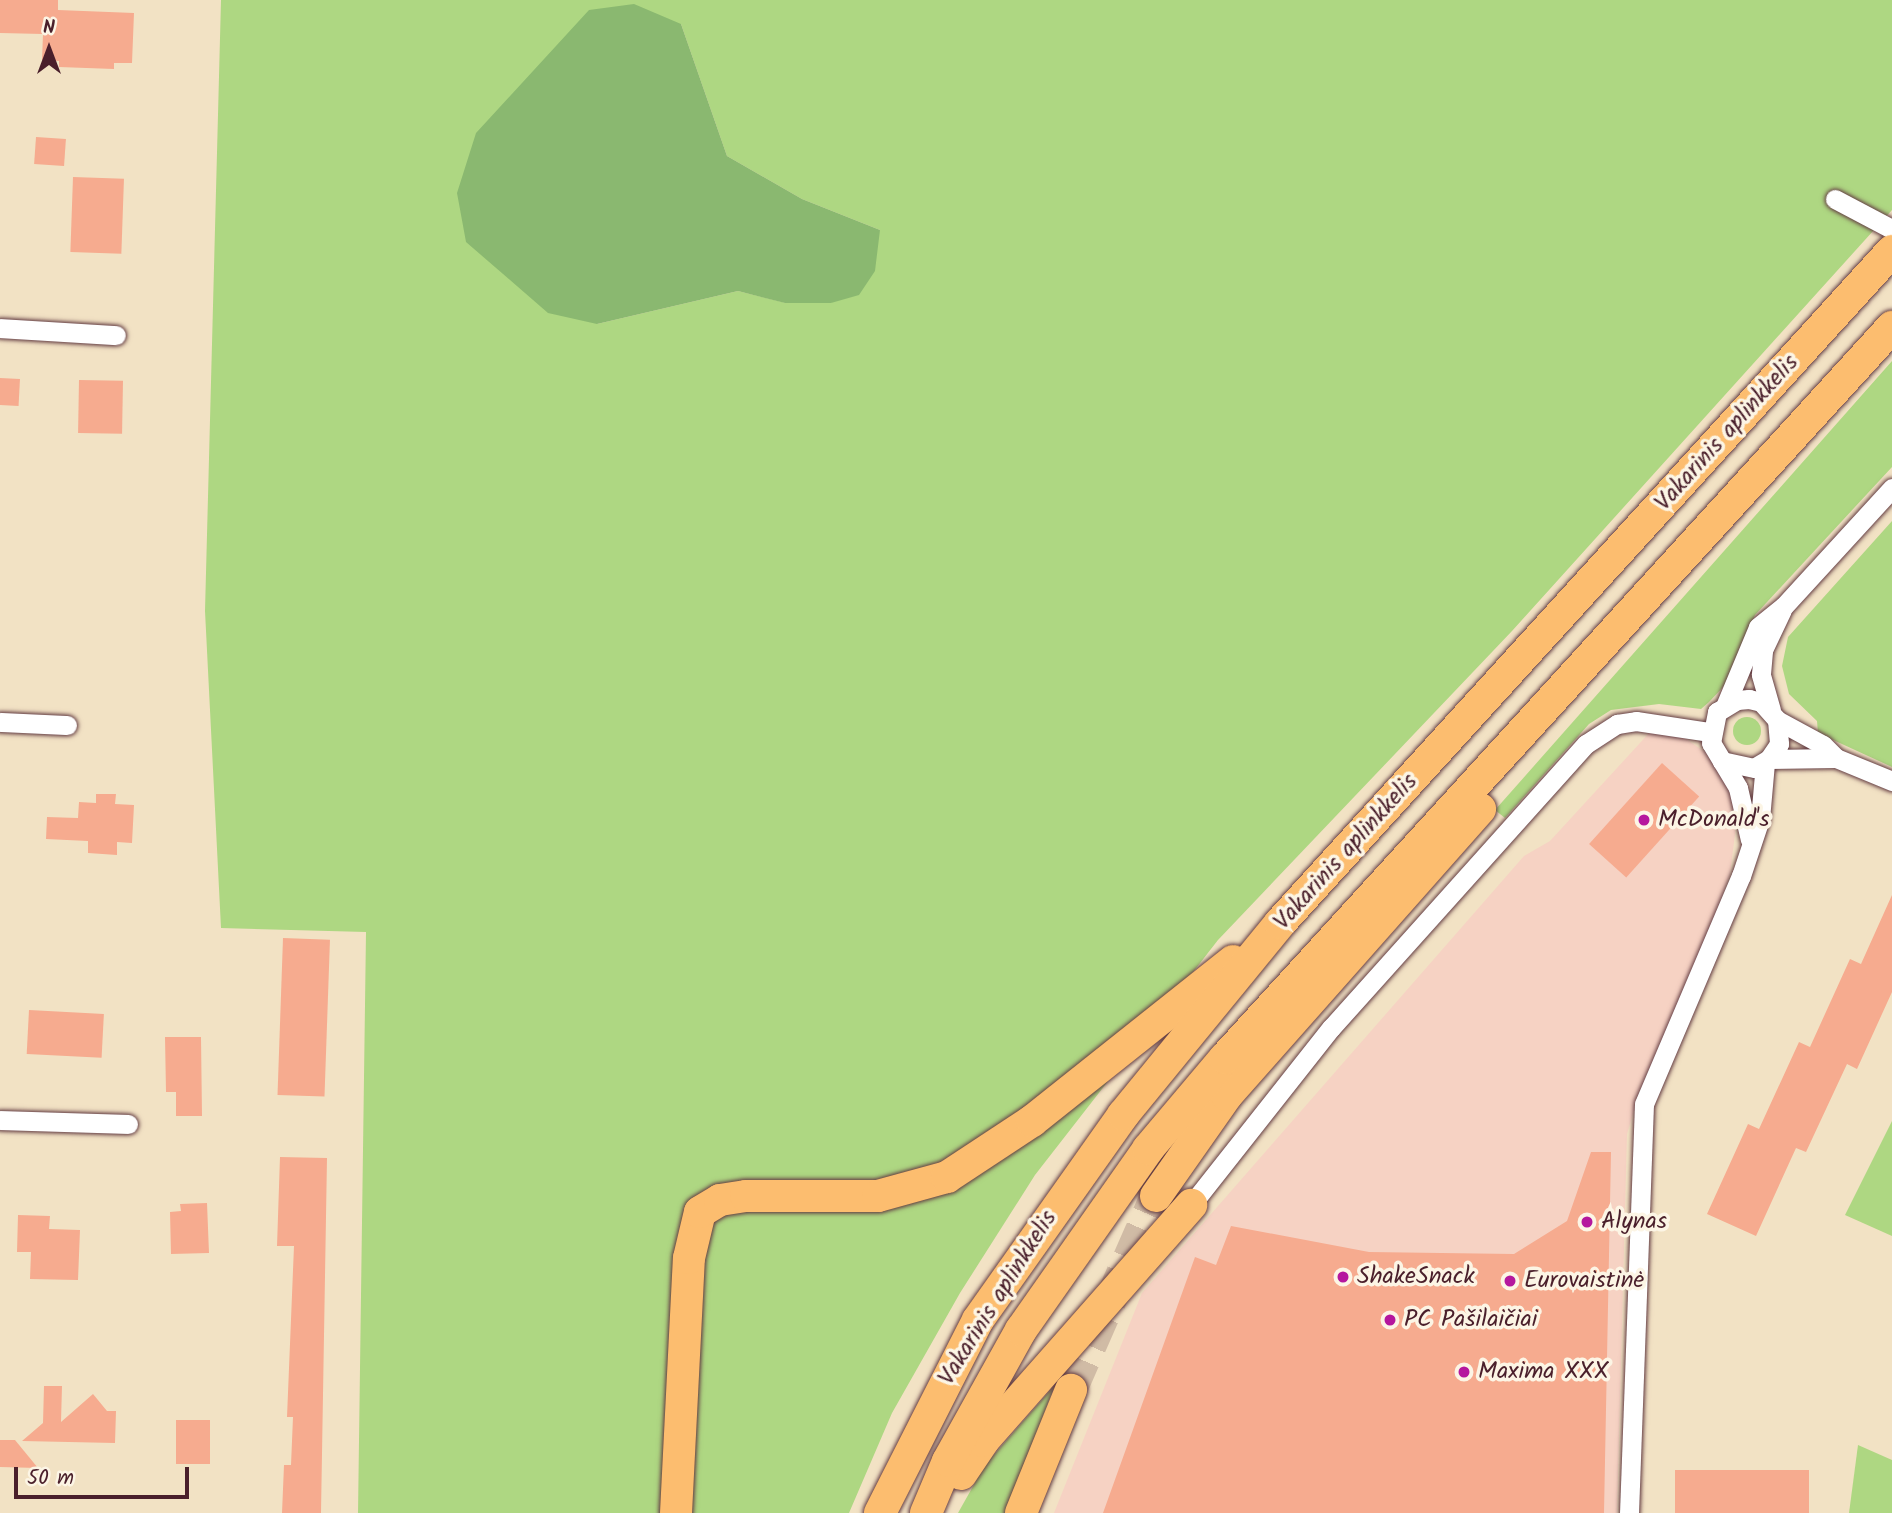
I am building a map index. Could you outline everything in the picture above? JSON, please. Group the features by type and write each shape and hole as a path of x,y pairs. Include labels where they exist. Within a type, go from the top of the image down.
{"highway":[{"name":"Vakarinis aplinkkelis","path":"880,1513 911,1446 978,1320 1067,1190 1280,923 1892,251"},
{"name":"Vakarinis aplinkkelis","path":"926,1513 956,1466 1021,1330 1148,1149 1651,589 1892,327"},
{"path":"1156,1196 1227,1095 1423,877 1579,692 1651,589"},
{"path":"676,1513 689,1258 700,1212 720,1200 746,1196 878,1196 916,1189 947,1177 1032,1121 1280,923"},
{"path":"936,1513 956,1466 1007,1413 1191,1205"},
{"path":"1021,1513 1071,1390"}],"street":[{"path":"1835,199 1892,229"},
{"path":"0,328 117,335"},
{"path":"1750,840 1738,788 1711,743 1710,732 1726,704 1747,644 1758,627 1784,606 1892,488"},
{"path":"1629,1513 1644,1104 1741,876 1750,840 1760,819 1767,761 1779,744 1774,715 1761,674 1763,650 1784,606"},
{"path":"1726,704 1749,699 1823,745 1836,758 1892,781"},
{"path":"1191,1205 1331,1028 1586,744 1617,724 1636,721 1710,732"},
{"path":"0,722 67,725"},
{"path":"1722,761 1743,769 1767,761 1836,758"},
{"path":"0,1120 128,1124"}],"shaded area":[{"path":"1651,731 1683,737 1705,752 1732,787 1736,826 1730,874 1639,1093 1627,1134 1617,1513 1054,1513 1142,1293 1524,856 1550,841"}],"green space":[{"path":"221,0 1892,0 1892,210 1512,631 1218,940 1035,1175 960,1293 892,1413 849,1513 358,1513 366,932 221,928 205,611","holes":["681,24 727,156 802,199 880,230 831,303 786,303 738,291 597,324"]},
{"path":"634,4 681,24 727,156 802,199 880,230 875,271 859,295 831,303 785,303 738,291 597,324 548,313 466,242 457,193 476,133 589,10"},
{"path":"1892,361 1892,467 1755,615 1725,685 1701,709 1659,704 1611,710 1589,724 1505,818 1495,810"},
{"path":"1892,521 1892,767 1818,733 1817,721 1789,694 1782,666 1788,637"},
{"path":"1747,717 1757,721 1761,731 1757,741 1747,745 1737,741 1733,731 1737,721"},
{"path":"1892,1121 1892,1236 1845,1215"},
{"path":"1055,1385 1005,1513 958,1513 985,1465"},
{"path":"1858,1445 1892,1460 1892,1513 1849,1513"}],"building":[{"path":"0,0 58,0 58,10 134,13 132,63 114,63 114,69 59,67 59,61 42,60 43,34 0,33"},
{"path":"36,137 66,139 64,166 34,164"},
{"path":"73,177 124,179 121,254 70,252"},
{"path":"0,378 20,379 19,406 0,405"},
{"path":"79,380 123,381 122,434 78,433"},
{"name":"McDonald's","path":"1662,763 1699,796 1626,877 1589,844"},
{"path":"96,794 116,794 115,804 134,805 132,843 117,842 117,855 88,853 88,841 46,839 47,817 78,818 79,802 96,803"},
{"path":"1892,895 1892,992 1857,1069 1847,1064 1806,1152 1796,1148 1756,1236 1707,1214 1748,1124 1759,1129 1799,1042 1810,1047 1850,959 1861,964"},
{"path":"283,938 330,940 324,1097 278,1095"},
{"path":"29,1010 104,1014 102,1058 27,1054"},
{"path":"165,1037 201,1037 202,1116 176,1116 176,1092 166,1092"},
{"name":"PC Pašilaičiai","path":"1591,1152 1611,1152 1604,1513 1103,1513 1195,1257 1216,1265 1231,1226 1369,1252 1514,1254 1567,1221"},
{"path":"280,1157 327,1158 321,1513 282,1513 284,1465 291,1465 293,1417 287,1417 294,1246 277,1246"},
{"path":"207,1203 209,1253 171,1254 170,1212 181,1211 180,1204"},
{"path":"18,1215 50,1216 49,1229 80,1230 78,1280 30,1279 31,1252 17,1252"},
{"path":"44,1386 62,1386 61,1422 93,1394 107,1411 116,1411 115,1443 22,1441 43,1423"},
{"path":"176,1420 210,1420 210,1464 176,1464"},
{"path":"0,1440 15,1440 38,1468 0,1467"},
{"path":"1675,1470 1809,1470 1809,1513 1675,1513"}],"tunnel":[{"path":"1071,1390 1156,1196"}],"place":[{"name":"McDonald's","path":"1644,820"},
{"name":"Alynas","path":"1587,1222"},
{"name":"ShakeSnack","path":"1343,1277"},
{"name":"Eurovaistinė","path":"1510,1281"},
{"name":"PC Pašilaičiai","path":"1390,1320"},
{"name":"Maxima XXX","path":"1464,1372"}]}
